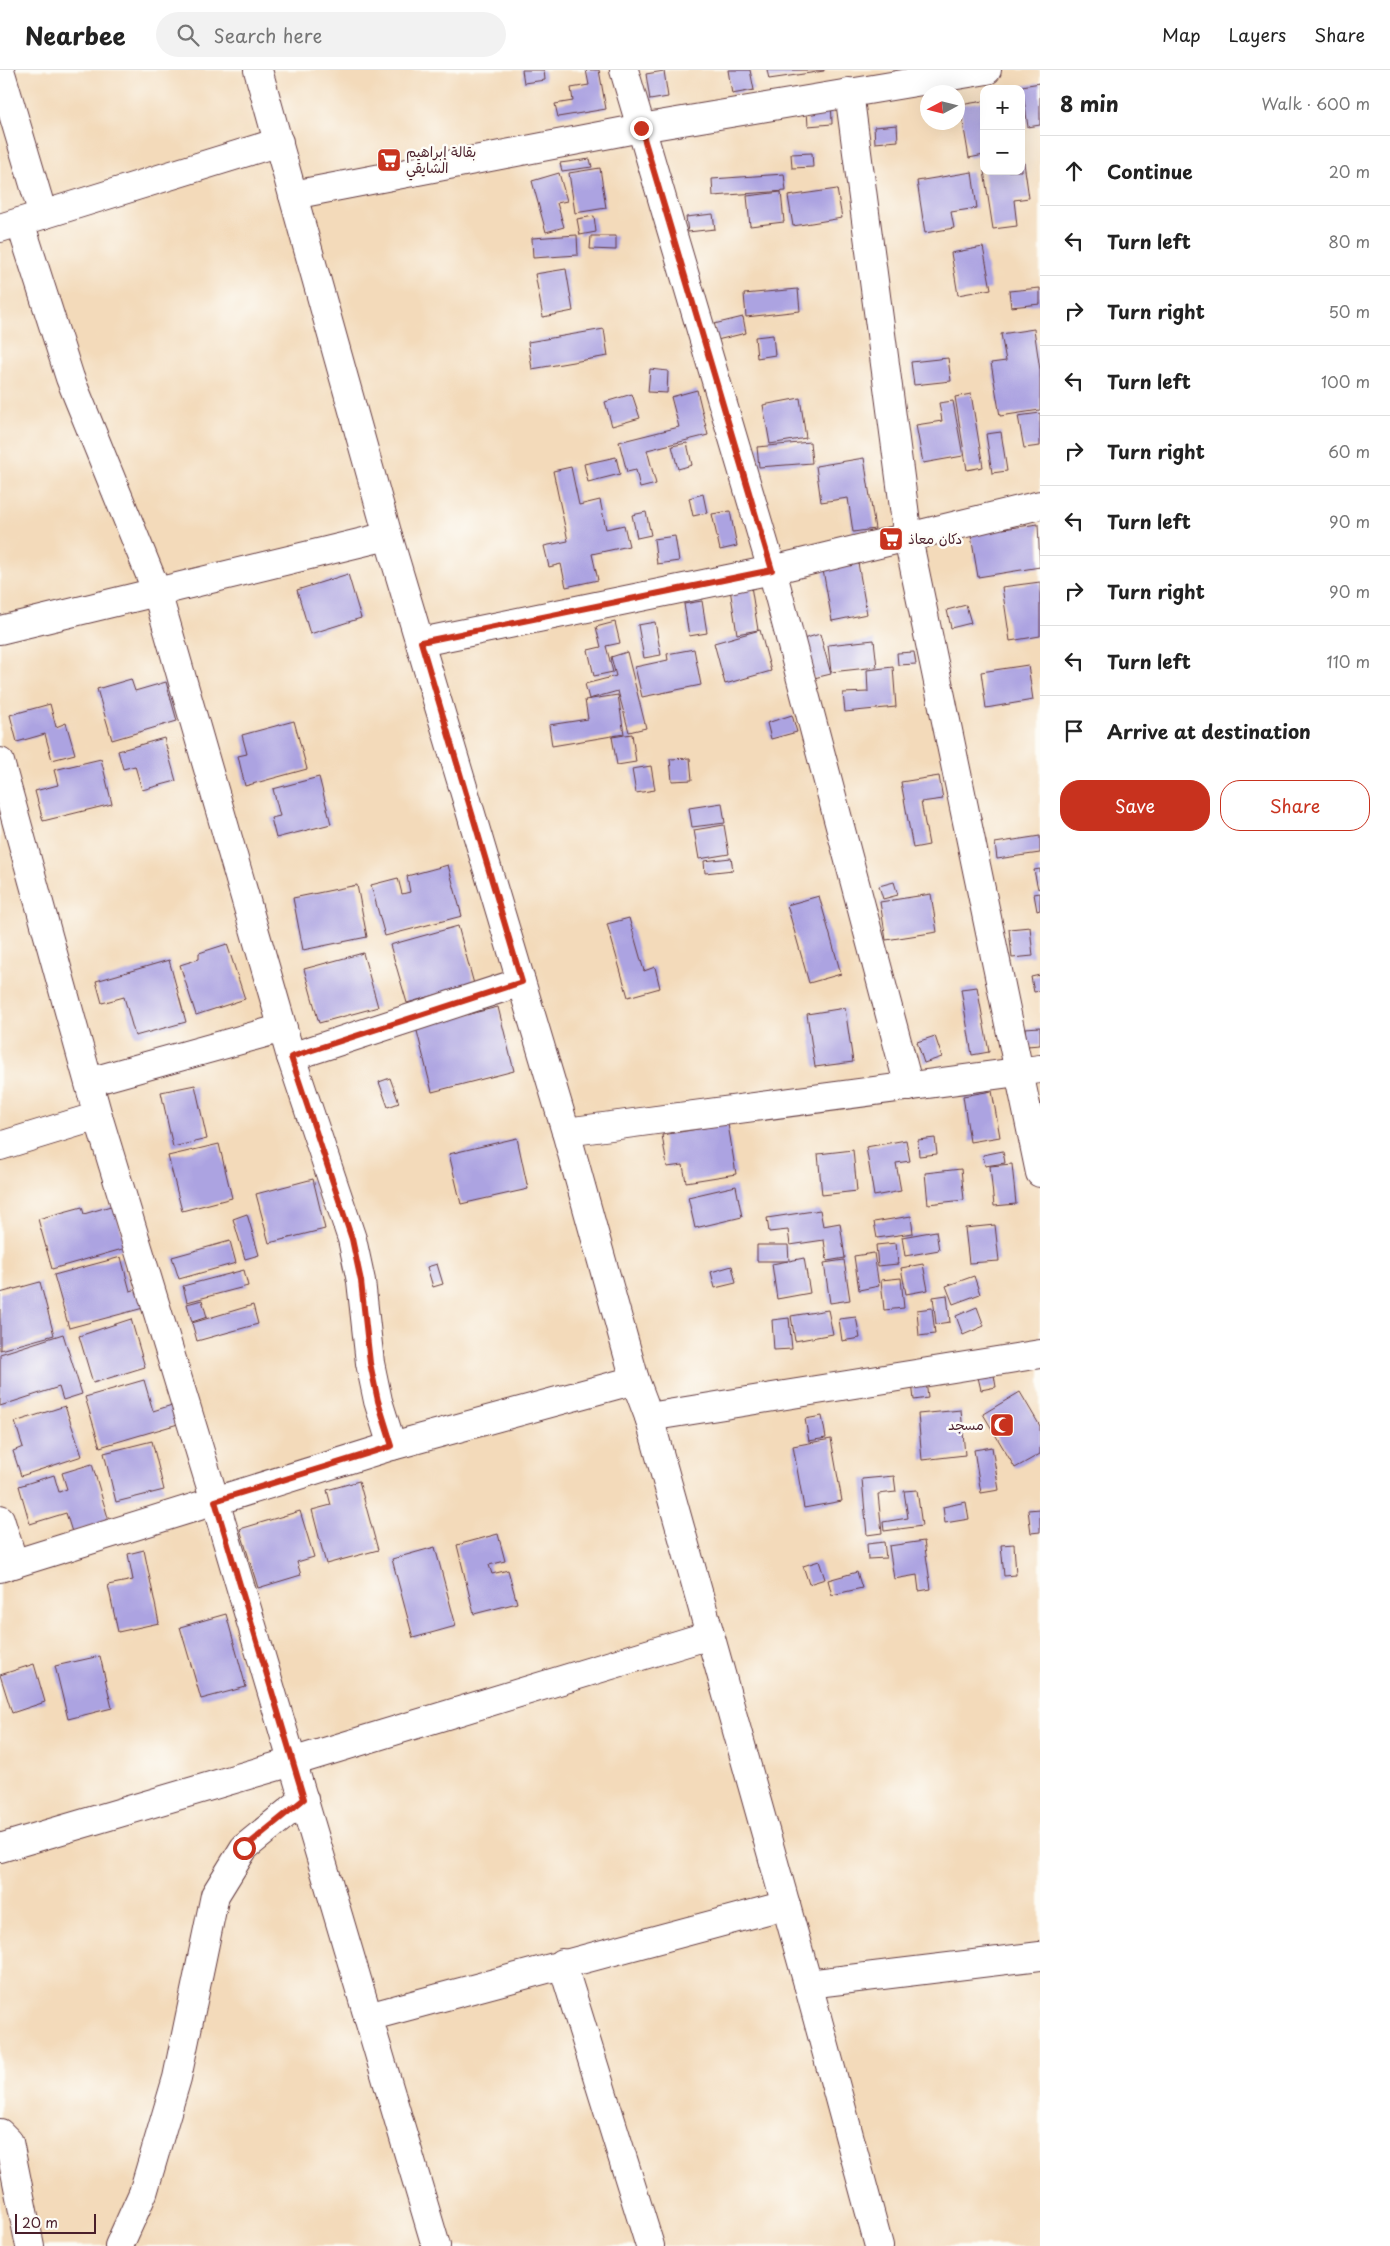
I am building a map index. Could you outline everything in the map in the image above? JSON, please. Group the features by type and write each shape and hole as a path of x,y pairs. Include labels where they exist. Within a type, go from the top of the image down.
{"street":[{"path":"0,70 21,222 70,378 156,592 291,1057 352,1239 361,1281 376,1392 392,1446"},
{"path":"258,70 388,536 566,1132 635,1380 649,1417 808,1984 879,2246"},
{"path":"624,70 772,570 909,1087"},
{"path":"293,195 641,128 987,70"},
{"path":"849,92 908,538 1029,1071 1040,1173"},
{"path":"21,222 279,142"},
{"path":"421,642 772,570 1040,506"},
{"path":"0,630 388,536"},
{"path":"0,762 98,1116 215,1501 436,2246"},
{"path":"291,1057 522,982"},
{"path":"89,1082 283,1028"},
{"path":"566,1132 1029,1071"},
{"path":"0,1146 98,1116"},
{"path":"649,1417 1040,1354"},
{"path":"0,1519 7,1566 392,1446 635,1380"},
{"path":"0,1848 292,1762 710,1635"},
{"path":"119,2246 143,2193 177,2078 215,1895 244,1848 304,1799"},
{"path":"368,2017 786,1905"},
{"path":"808,1984 1040,1956"},
{"path":"562,1964 650,2246"},
{"path":"0,2133 9,2142 30,2246"}],"building":[{"path":"522,70 544,70 545,80 524,83"},
{"path":"586,70 599,70 606,109 558,117 555,104 573,101 571,88 589,85"},
{"path":"728,70 750,70 754,90 732,94"},
{"path":"767,70 824,70 824,71 769,79"},
{"path":"664,71 668,97 650,100 646,74"},
{"path":"1040,83 1040,125 1028,127 1025,106 1025,86"},
{"path":"831,95 832,124 808,126 806,96"},
{"path":"980,102 980,156 969,158 964,130 965,104"},
{"path":"897,125 898,141 875,143 874,127"},
{"path":"812,153 813,167 792,168 791,154"},
{"path":"590,159 592,167 562,171 560,163"},
{"path":"600,168 606,208 575,213 569,173"},
{"path":"1025,170 1029,198 1014,200 1017,226 993,229 985,175 1025,175"},
{"path":"972,172 977,208 951,212 954,228 925,233 917,181"},
{"path":"559,173 567,201 557,203 564,227 546,232 532,181"},
{"path":"784,174 786,191 713,196 712,179"},
{"path":"837,189 842,218 793,226 788,196"},
{"path":"781,192 784,222 750,226 747,196"},
{"path":"713,214 715,229 688,232 686,217"},
{"path":"594,216 596,232 580,235 577,219"},
{"path":"577,235 578,255 533,258 532,238"},
{"path":"591,236 616,236 616,250 590,249"},
{"path":"983,247 991,289 958,295 951,253"},
{"path":"566,269 573,311 543,317 535,274"},
{"path":"1040,288 1040,304 1011,307 1009,291"},
{"path":"798,289 800,311 746,317 744,294"},
{"path":"743,317 746,333 717,340 714,324"},
{"path":"604,329 608,356 532,369 528,342"},
{"path":"1034,329 1040,370 1040,410 1000,416 991,363 1006,361 1001,334"},
{"path":"773,335 775,355 757,358 755,337"},
{"path":"948,358 951,381 914,385 911,362"},
{"path":"650,369 668,371 667,393 648,392"},
{"path":"697,390 708,435 647,450 656,484 640,488 636,470 627,472 619,442 679,427 671,397"},
{"path":"632,394 640,418 612,426 605,402"},
{"path":"971,394 983,467 967,470 955,397"},
{"path":"800,398 806,438 770,444 763,405"},
{"path":"953,401 963,456 923,463 916,425 942,421 939,403"},
{"path":"1040,413 1040,446 1024,448 1018,416"},
{"path":"1001,432 1007,471 992,473 986,434"},
{"path":"810,442 812,463 759,467 757,447"},
{"path":"687,443 692,465 678,469 672,446"},
{"path":"616,457 620,474 588,482 584,464"},
{"path":"864,458 875,529 853,532 848,498 821,502 816,466"},
{"path":"571,467 579,505 600,500 606,529 624,525 629,546 592,554 598,580 566,587 561,564 549,567 544,546 568,541 553,471"},
{"path":"703,494 707,513 693,516 689,498"},
{"path":"730,511 737,546 720,550 712,514"},
{"path":"646,512 651,535 637,538 632,515"},
{"path":"1038,524 1040,567 978,577 970,530 1003,525 1003,529"},
{"path":"675,536 679,561 657,564 654,539"},
{"path":"858,563 867,614 832,621 823,570"},
{"path":"348,574 361,618 310,634 297,590"},
{"path":"1040,582 1040,636 1010,641 1002,587"},
{"path":"751,586 758,630 737,634 730,589"},
{"path":"702,601 707,633 689,636 684,604"},
{"path":"966,605 971,623 951,628 947,610"},
{"path":"615,622 620,643 606,646 613,672 594,676 588,650 601,647 596,627"},
{"path":"655,622 661,655 644,658 638,625"},
{"path":"760,630 771,671 725,684 714,643"},
{"path":"820,634 831,674 814,678 803,639"},
{"path":"874,640 877,667 831,672 828,645"},
{"path":"694,649 701,685 642,697 635,667 668,660 667,654"},
{"path":"627,652 646,728 629,732 618,691 589,699 585,684 616,676 611,657"},
{"path":"914,652 916,664 898,665 897,653"},
{"path":"1028,665 1033,700 986,708 981,672"},
{"path":"893,667 896,707 845,712 843,693 868,692 867,670"},
{"path":"131,679 135,691 166,682 177,721 112,740 97,689"},
{"path":"618,695 624,734 552,746 549,725 588,719 585,700"},
{"path":"50,704 56,727 66,723 75,754 52,760 45,734 17,742 10,715"},
{"path":"792,715 797,732 771,739 767,723"},
{"path":"294,721 307,769 245,786 238,756 247,754 242,735"},
{"path":"632,734 636,762 617,765 612,737"},
{"path":"164,738 176,781 142,790 135,766 123,769 118,751"},
{"path":"690,758 692,780 672,781 670,759"},
{"path":"101,759 112,804 43,821 35,791 58,785 54,770"},
{"path":"651,766 655,790 636,793 632,769"},
{"path":"939,776 943,799 921,802 929,845 913,848 901,782"},
{"path":"319,777 331,824 276,838 271,818 280,816 273,789"},
{"path":"722,803 725,823 692,827 689,808"},
{"path":"724,825 729,854 699,859 694,830"},
{"path":"1040,836 1040,853 997,859 995,843"},
{"path":"731,858 733,870 705,873 704,861"},
{"path":"448,865 462,916 385,936 371,885 398,878 402,894 410,892 407,876"},
{"path":"1040,869 1040,888 1038,889 1034,870"},
{"path":"894,882 898,895 883,899 879,886"},
{"path":"357,885 367,937 303,950 293,898"},
{"path":"1040,893 1040,910 1037,911 1034,894"},
{"path":"931,894 937,932 886,940 880,902"},
{"path":"819,896 841,974 809,983 787,905"},
{"path":"629,918 644,971 655,967 660,988 628,997 607,924"},
{"path":"458,926 474,984 407,1003 390,945"},
{"path":"1030,927 1033,956 1012,958 1009,929"},
{"path":"227,944 245,999 196,1015 180,965 199,959 199,953"},
{"path":"363,953 378,1007 319,1023 304,969"},
{"path":"169,960 186,1022 135,1036 124,997 102,1003 96,981"},
{"path":"1040,975 1040,991 1034,992 1031,977"},
{"path":"977,987 989,1052 972,1055 961,989"},
{"path":"498,1007 514,1071 432,1092 416,1027"},
{"path":"845,1008 853,1062 815,1067 807,1014"},
{"path":"1040,1027 1040,1045 1027,1046 1025,1028"},
{"path":"935,1036 942,1057 924,1063 917,1042"},
{"path":"390,1078 399,1103 388,1107 379,1082"},
{"path":"195,1085 207,1139 173,1147 161,1092"},
{"path":"992,1091 1000,1137 970,1142 963,1096"},
{"path":"728,1124 736,1174 686,1182 683,1165 667,1167 662,1135"},
{"path":"517,1138 528,1189 461,1204 449,1154"},
{"path":"935,1138 937,1154 919,1156 918,1140"},
{"path":"906,1140 910,1161 896,1163 901,1191 874,1196 866,1147"},
{"path":"219,1144 232,1198 182,1211 168,1156"},
{"path":"853,1150 857,1191 822,1195 818,1154"},
{"path":"1003,1151 1005,1163 985,1166 983,1155"},
{"path":"1012,1164 1016,1204 994,1206 990,1166"},
{"path":"961,1169 964,1200 928,1204 925,1173"},
{"path":"313,1179 325,1229 269,1243 256,1194"},
{"path":"736,1186 742,1217 695,1228 688,1197"},
{"path":"114,1205 126,1248 52,1269 38,1219 82,1207 84,1214"},
{"path":"820,1210 823,1226 840,1223 845,1258 827,1261 824,1240 790,1245 788,1230 769,1232 767,1218"},
{"path":"247,1214 259,1255 245,1259 233,1219"},
{"path":"911,1216 913,1233 877,1238 874,1222"},
{"path":"995,1225 999,1261 969,1263 965,1228"},
{"path":"936,1231 939,1250 905,1256 902,1237"},
{"path":"230,1241 236,1263 179,1279 172,1257"},
{"path":"896,1243 898,1264 878,1266 876,1245"},
{"path":"757,1245 788,1245 789,1261 804,1258 810,1293 777,1299 772,1264 788,1261 757,1261"},
{"path":"874,1253 879,1286 859,1290 854,1256"},
{"path":"121,1257 130,1291 142,1288 147,1307 69,1328 54,1275"},
{"path":"844,1260 850,1300 830,1303 824,1263"},
{"path":"437,1264 443,1284 433,1287 427,1267"},
{"path":"923,1264 928,1290 906,1294 901,1268"},
{"path":"732,1266 736,1283 715,1288 711,1272"},
{"path":"244,1270 248,1286 187,1302 183,1286"},
{"path":"974,1276 980,1294 953,1304 946,1286"},
{"path":"901,1278 904,1308 884,1310 881,1280"},
{"path":"40,1282 54,1335 0,1350 0,1293"},
{"path":"947,1295 950,1322 936,1324 933,1297"},
{"path":"202,1300 207,1317 192,1322 187,1304"},
{"path":"253,1305 258,1324 197,1341 192,1323"},
{"path":"977,1307 984,1326 963,1335 956,1316"},
{"path":"932,1308 935,1334 919,1336 917,1310"},
{"path":"828,1310 833,1334 795,1341 791,1316"},
{"path":"856,1317 860,1338 842,1341 839,1319"},
{"path":"789,1318 792,1349 774,1350 772,1320"},
{"path":"131,1319 145,1367 93,1383 79,1336"},
{"path":"63,1334 82,1394 63,1400 59,1387 0,1406 0,1354"},
{"path":"993,1369 996,1387 981,1390 977,1373"},
{"path":"144,1380 153,1411 172,1405 178,1424 100,1447 85,1397"},
{"path":"926,1381 928,1398 914,1400 912,1383"},
{"path":"1020,1392 1040,1426 1040,1454 1015,1468 983,1414"},
{"path":"65,1406 82,1456 21,1476 13,1451 23,1447 15,1422"},
{"path":"961,1410 965,1455 922,1460 918,1414"},
{"path":"822,1416 826,1438 809,1441 805,1419"},
{"path":"831,1439 842,1501 804,1508 793,1446"},
{"path":"152,1441 164,1490 116,1502 104,1453"},
{"path":"992,1447 999,1490 981,1493 974,1450"},
{"path":"92,1464 109,1521 72,1532 66,1513 30,1524 19,1486 54,1475 59,1492 67,1489 62,1473"},
{"path":"894,1476 896,1492 878,1494 882,1533 867,1535 862,1479"},
{"path":"359,1481 378,1550 326,1564 312,1510 331,1505 327,1490"},
{"path":"917,1490 922,1526 884,1531 883,1522 908,1518 904,1491"},
{"path":"966,1502 969,1519 945,1523 943,1507"},
{"path":"1040,1509 1040,1532 1031,1533 1028,1510"},
{"path":"300,1511 314,1557 297,1562 301,1575 258,1588 240,1529"},
{"path":"498,1534 505,1561 489,1565 492,1574 508,1570 517,1603 474,1614 457,1545"},
{"path":"924,1541 931,1589 919,1591 917,1575 894,1579 889,1546"},
{"path":"884,1542 886,1558 868,1559 867,1544"},
{"path":"1014,1544 1016,1575 1004,1576 1001,1545"},
{"path":"435,1547 456,1626 413,1638 392,1559"},
{"path":"144,1550 159,1623 118,1632 108,1585 133,1580 128,1554"},
{"path":"819,1561 825,1579 809,1584 803,1566"},
{"path":"857,1572 862,1588 832,1595 828,1580"},
{"path":"226,1614 246,1687 201,1699 180,1627"},
{"path":"100,1656 112,1708 68,1719 55,1666"},
{"path":"34,1664 45,1702 12,1713 0,1675"}],"place":[{"name":"بقالة إبراهيم الشايقي","path":"389,160"},
{"name":"دكان معاذ","path":"891,539"},
{"name":"مسجد","path":"1002,1425"}],"route":[{"path":"244,1848 304,1799 215,1501 392,1446 378,1401 370,1363 361,1281 352,1239 291,1057 522,982 421,642 772,570 641,128"}]}
